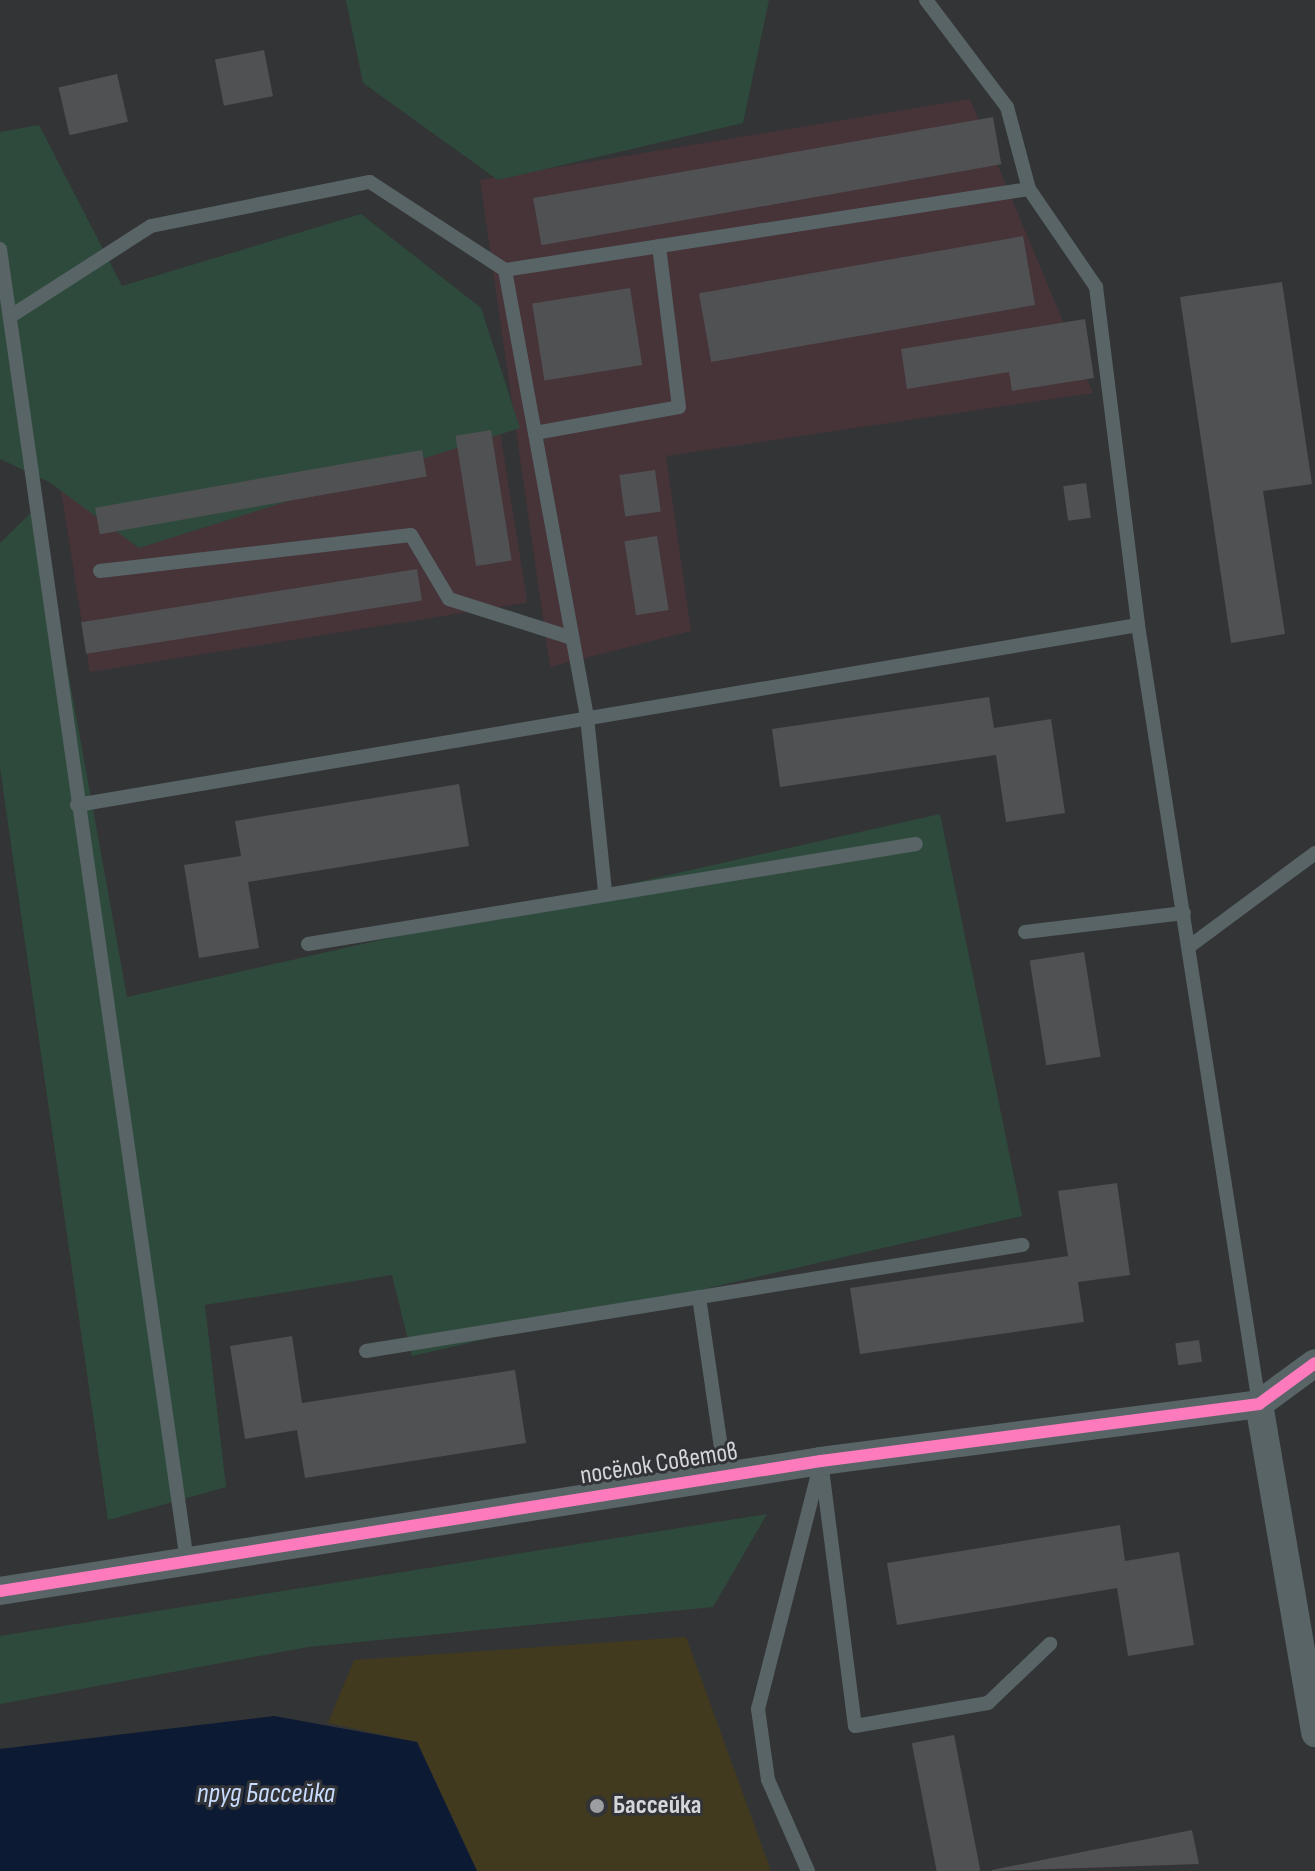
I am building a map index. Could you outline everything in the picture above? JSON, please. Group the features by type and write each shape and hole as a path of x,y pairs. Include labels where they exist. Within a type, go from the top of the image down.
{"street":[{"name":"посёлок Советов","path":"0,1591 821,1461 1259,1404 1315,1363"},
{"path":"1259,1404 1315,1733"}],"lane":[{"path":"926,0 1007,107 1029,189 1096,287 1138,625 1259,1404"},
{"path":"14,314 151,226 370,182 505,270 1029,189"},
{"path":"535,433 679,407 659,246"},
{"path":"0,249 14,314 77,805 187,1562"},
{"path":"505,270 587,717 605,892"},
{"path":"100,571 411,535 449,599 572,638"},
{"path":"77,805 1138,625"},
{"path":"308,944 605,892 916,844"},
{"path":"1190,946 1315,853"},
{"path":"1025,932 1184,913"},
{"path":"366,1351 1022,1245"},
{"path":"699,1297 725,1476"},
{"path":"821,1461 855,1726 988,1703 1050,1644"},
{"path":"808,1871 768,1780 758,1709 821,1461"}],"shaded area":[{"path":"970,99 1093,393 666,456 691,631 550,667 480,180"},
{"path":"498,418 527,603 90,672 60,487"}],"green space":[{"path":"346,0 769,0 743,123 498,180 363,83"},
{"path":"39,125 122,286 361,214 481,308 520,428 139,548 49,482 0,459 0,132"},
{"path":"38,506 127,997 940,814 1022,1216 412,1356 392,1275 205,1305 226,1487 108,1520 0,768 0,543"},
{"path":"767,1514 713,1607 308,1647 0,1704 0,1636"}],"sand":[{"name":"Бассейка","path":"686,1637 771,1871 477,1871 417,1742 328,1723 354,1660"}],"water":[{"name":"пруд Бассейка","path":"274,1716 417,1742 477,1871 0,1871 0,1749"}],"building":[{"path":"264,50 273,96 224,106 215,60"},
{"path":"117,74 128,122 70,135 59,87"},
{"path":"993,117 1001,164 541,245 533,198"},
{"path":"1023,236 1035,305 711,362 699,293"},
{"path":"1282,282 1312,484 1263,491 1285,634 1231,643 1180,297"},
{"path":"630,288 642,365 544,381 532,303"},
{"path":"1085,319 1094,378 1012,391 1009,372 907,389 901,349"},
{"path":"491,430 512,560 476,566 455,436"},
{"path":"422,450 427,477 100,534 95,508"},
{"path":"655,470 661,512 625,517 619,475"},
{"path":"1086,483 1091,518 1068,521 1063,486"},
{"path":"657,536 669,610 636,615 624,541"},
{"path":"417,569 422,601 86,654 81,622"},
{"path":"989,697 994,728 1051,719 1065,813 1006,822 996,755 780,787 772,729"},
{"path":"459,784 469,846 248,882 259,948 199,958 184,865 241,856 235,821"},
{"path":"1084,952 1101,1057 1046,1065 1030,961"},
{"path":"1117,1183 1130,1275 1078,1282 1084,1322 860,1354 850,1288 1068,1256 1058,1191"},
{"path":"292,1336 302,1403 515,1370 526,1443 305,1478 297,1430 245,1439 230,1346"},
{"path":"1199,1340 1202,1362 1178,1365 1175,1343"},
{"path":"1120,1525 1125,1561 1179,1552 1194,1645 1128,1656 1117,1588 897,1625 887,1563"},
{"path":"954,1735 980,1870 937,1871 912,1743"},
{"path":"1192,1830 1199,1864 992,1871 992,1870"}],"cycle path":[{"path":"0,1591 821,1461 1259,1404 1315,1363"}],"place":[{"name":"Бассейка","path":"597,1806"}]}
